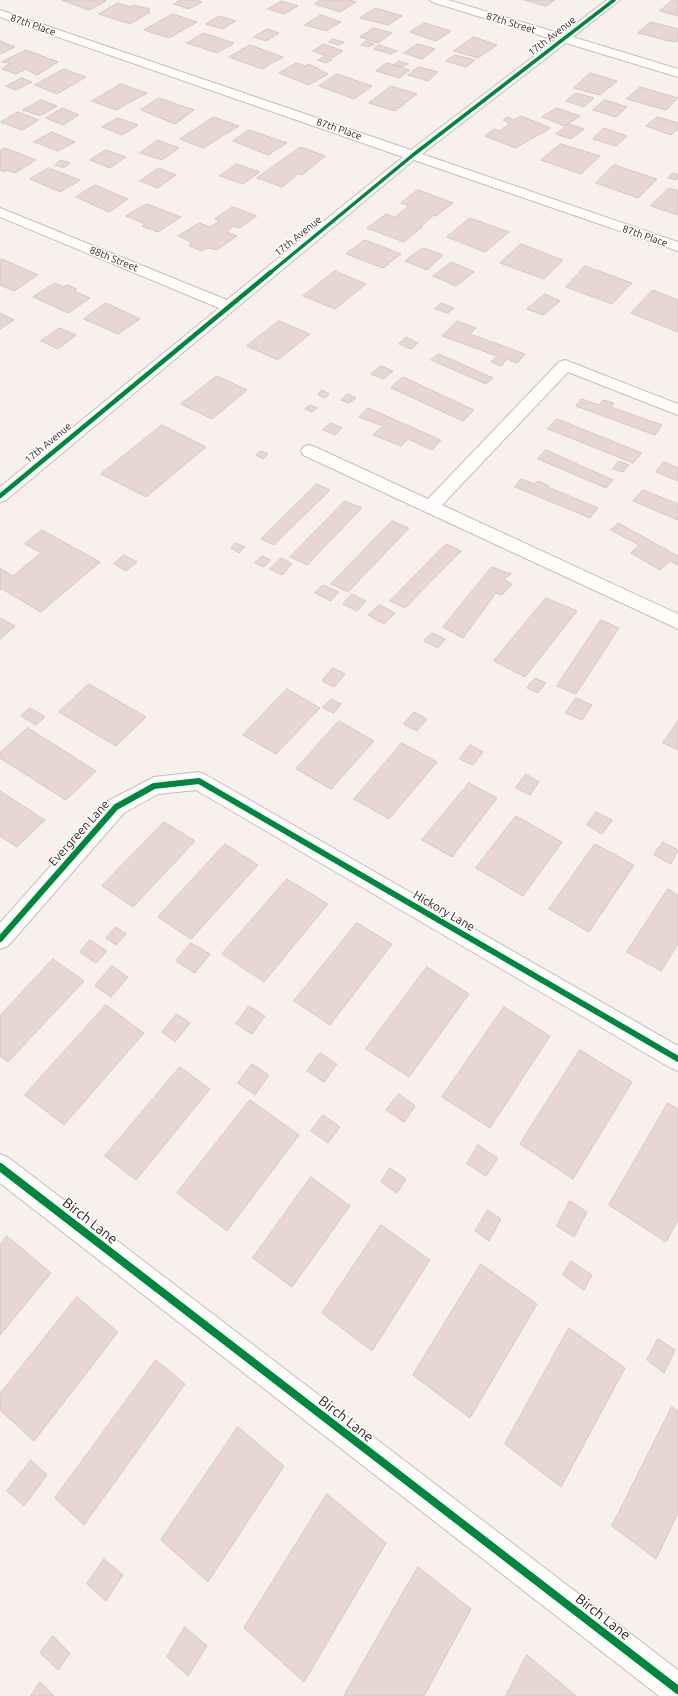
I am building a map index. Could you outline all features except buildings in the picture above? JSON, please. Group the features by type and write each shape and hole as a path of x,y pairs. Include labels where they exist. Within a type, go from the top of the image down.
{"street":[{"name":"87th Street","path":"436,0 678,73"},
{"name":"17th Avenue","path":"0,496 228,306 413,155 614,0"},
{"name":"87th Place","path":"0,13 678,247"},
{"name":"88th Street","path":"0,212 228,306"},
{"path":"430,507 565,365 678,410"},
{"path":"309,452 678,622"},
{"name":"Evergreen Lane","path":"0,939 116,807 154,786 199,781"},
{"name":"Hickory Lane","path":"199,781 678,1059"},
{"name":"Birch Lane","path":"0,1167 678,1690"}],"cycle path":[{"path":"0,496 413,155 614,0"},
{"path":"0,939 116,807 154,786 199,781 678,1059"},
{"path":"0,1167 678,1690"}]}
